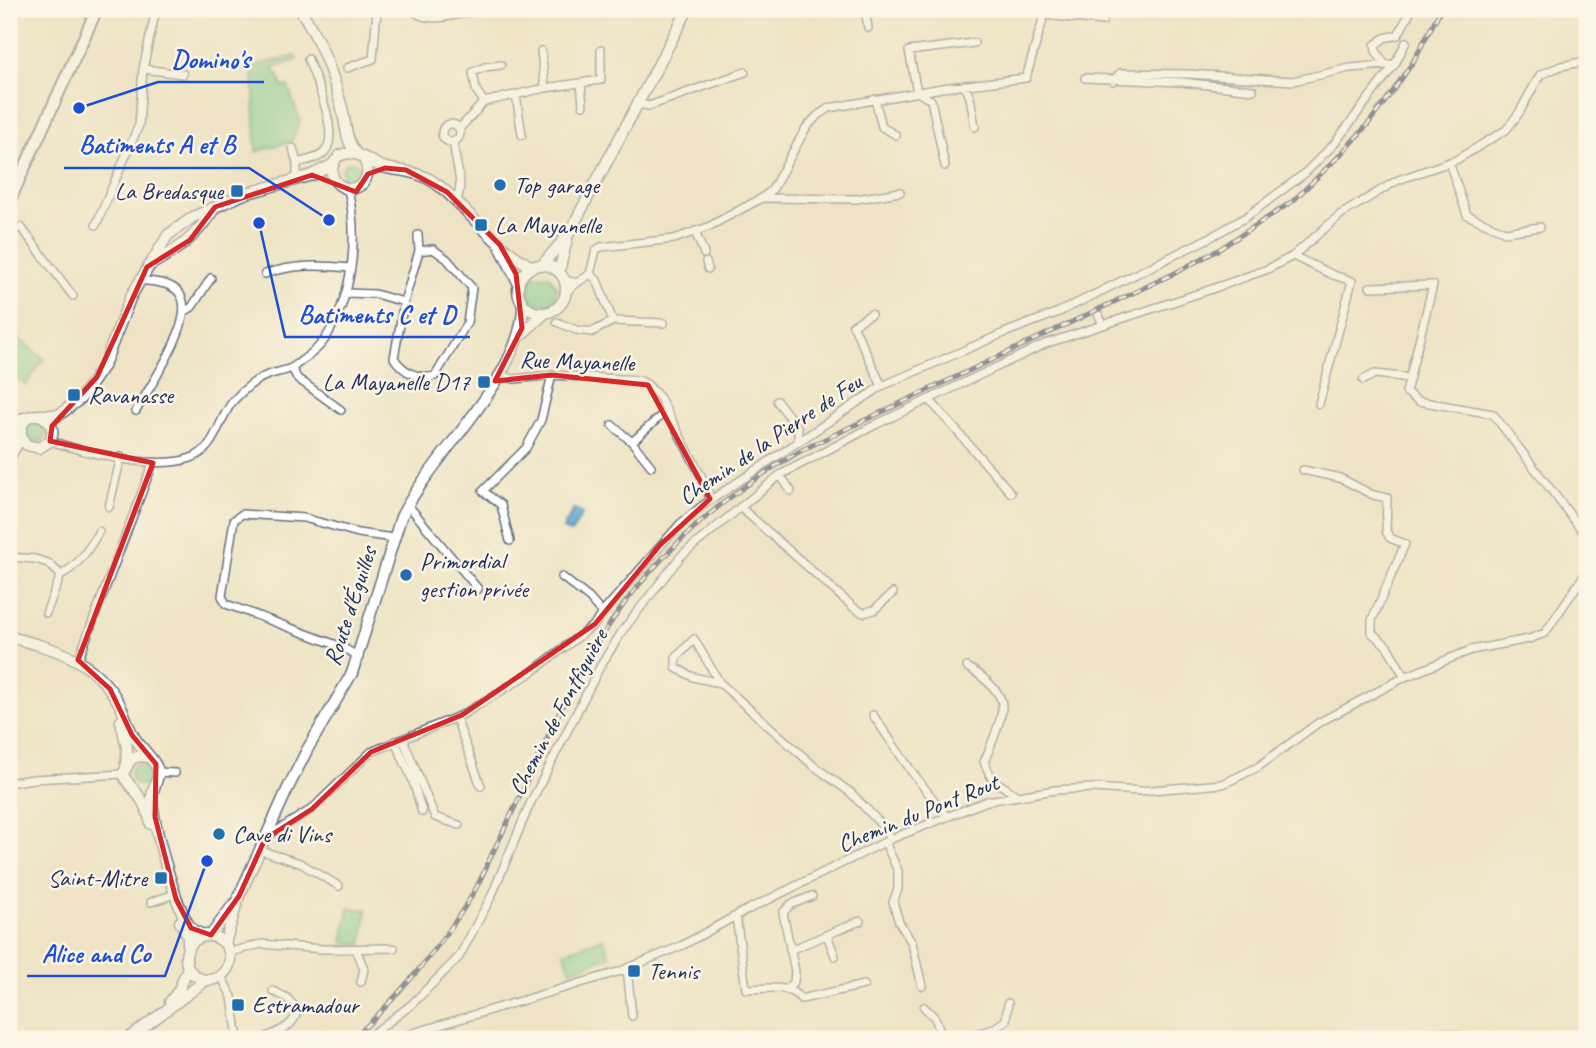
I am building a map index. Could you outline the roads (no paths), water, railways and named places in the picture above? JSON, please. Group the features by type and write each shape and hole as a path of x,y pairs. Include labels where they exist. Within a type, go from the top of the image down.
{"main road":[{"path":"9,188 90,9"},
{"path":"9,202 97,9"}],"street":[{"path":"96,225 139,125 143,69 156,9"},
{"path":"302,9 331,71 341,102 348,139 368,174"},
{"path":"347,68 373,59 377,9"},
{"path":"412,9 428,18 465,13 474,9"},
{"path":"688,9 568,235 537,266 521,275 518,294 523,305 532,312 544,314 561,304 566,292 590,274 596,250 601,247 665,240 695,231 762,198 772,190 792,151 817,116 829,108 917,92 1026,78 1045,12 1103,21"},
{"path":"865,9 868,28"},
{"path":"1385,65 1375,45 1384,38 1398,35 1412,9"},
{"name":"Chemin de la Pierre de Feu","path":"265,839 313,809 361,759 399,740 456,718 532,673 595,624 601,613 680,524 710,499 882,386 1059,312 1246,217 1295,181 1334,144 1395,64 1406,42"},
{"path":"945,166 931,100 917,92 909,51 974,43"},
{"path":"445,140 454,141 459,137 459,129 484,102 545,88 601,80 601,50"},
{"path":"541,51 545,88"},
{"path":"297,163 326,152 330,142 325,107 309,59"},
{"path":"1098,314 1103,324 1268,269 1293,256 1340,215 1398,180 1449,162 1506,130 1519,113 1540,75 1561,66 1587,61"},
{"path":"1113,80 1120,73 1189,74 1293,81 1350,68 1395,64"},
{"path":"484,102 476,90 473,72 501,65"},
{"path":"143,69 183,74"},
{"path":"637,104 649,106 745,72"},
{"path":"1085,78 1182,82 1253,90"},
{"path":"581,83 583,105"},
{"path":"964,85 970,97 975,127"},
{"path":"516,95 522,135"},
{"path":"875,99 882,127 896,135"},
{"path":"325,107 341,102"},
{"path":"454,152 442,135 442,130 451,123 465,121"},
{"path":"451,123 459,129"},
{"path":"334,181 332,173 336,161 348,139"},
{"path":"454,141 461,187 456,202"},
{"path":"293,148 297,179"},
{"path":"19,428 39,448 50,441 52,426 59,415 81,398 97,377 110,352 125,307 168,235 193,217 244,194 312,174 336,161 344,153 360,156 385,168 406,170 427,177 499,245 537,266 552,267 562,276 577,283"},
{"path":"1449,162 1467,215 1505,232 1540,227"},
{"path":"352,206 368,174 385,168"},
{"path":"312,174 334,181 348,190 361,186"},
{"path":"50,441 78,450 153,463 191,458 204,452 232,402 254,380 292,368 325,339 347,293 351,268 352,206 348,190"},
{"path":"762,198 856,199 900,192"},
{"path":"147,267 174,253 190,240 215,207"},
{"path":"9,232 21,227 73,296"},
{"path":"695,231 706,262"},
{"path":"418,235 419,251 404,302 394,358 398,365 412,375 427,378 436,376 467,323 472,288 447,259 433,249 419,251"},
{"path":"566,292 562,276 568,235"},
{"path":"499,245 518,282"},
{"path":"1293,256 1352,281 1320,404"},
{"path":"265,274 300,266 351,268"},
{"path":"590,274 597,281 613,321"},
{"path":"184,312 192,307 211,278"},
{"path":"135,411 180,331 184,312 182,297 173,288 161,283 139,280"},
{"path":"1370,287 1433,285 1406,392 1418,401 1493,414 1587,537"},
{"path":"347,293 375,294 404,302"},
{"path":"1089,296 1094,305"},
{"name":"Route d'Éguilles","path":"228,948 239,896 259,850 297,768 359,657 393,538 407,504 499,375 518,340 523,305"},
{"name":"Route d'Éguilles","path":"518,340 544,314"},
{"path":"871,314 853,326 882,386"},
{"path":"557,322 576,330 592,332 613,321 664,323"},
{"name":"Chemin de Fontfiguière","path":"366,1039 411,1005 459,957 491,897 530,804 600,665 623,630 681,556 780,475 929,399 1045,344 1103,324"},
{"path":"292,368 297,378 341,410"},
{"path":"1363,380 1375,374 1410,377"},
{"name":"Rue Mayanelle","path":"499,375 514,379 551,375 639,380 648,385 660,398 707,487 710,499"},
{"path":"510,541 501,506 483,491 526,448 541,420 551,375"},
{"path":"929,399 1011,493"},
{"path":"777,401 798,429 798,442"},
{"path":"632,442 666,411"},
{"path":"12,454 19,428 41,416 59,415"},
{"path":"41,416 52,426"},
{"path":"612,425 632,442 652,466"},
{"path":"109,507 121,457"},
{"path":"78,660 153,463"},
{"path":"1303,470 1340,478 1373,495 1387,498 1386,531 1390,538 1405,544 1372,620 1371,633 1387,646 1405,677"},
{"path":"780,475 791,491"},
{"path":"407,504 478,589"},
{"path":"740,507 863,613 874,610 893,593"},
{"path":"359,657 342,647 272,619 226,604 222,596 234,520 242,514 304,518 358,533 393,538"},
{"path":"46,613 61,575 74,568 99,531"},
{"path":"9,556 48,563 61,575"},
{"name":"Chemin du Pont Rout","path":"393,1039 627,968 683,945 888,841 986,801 1072,789 1140,790 1223,784 1258,767 1318,723 1405,677 1471,650 1529,639 1545,633 1587,571"},
{"path":"562,577 589,598 601,613"},
{"path":"9,637 52,648 78,660 94,671 124,712 132,735 156,764 158,772 152,798 155,817 176,899 191,928 198,933 209,935 228,948 261,944 323,949 394,948"},
{"path":"720,683 693,677 676,668 676,658 694,639 720,683 814,766 851,793 878,821 898,871 898,889 893,902 899,922 912,943 922,986"},
{"path":"9,643 76,666 99,684 120,719 127,748 124,769 129,786 134,789 150,817 169,896 188,936 188,967 195,976 206,980"},
{"path":"967,667 979,673 1000,696 1003,707 985,762 992,779 1016,795"},
{"path":"873,715 947,817"},
{"path":"456,718 481,786"},
{"path":"399,740 422,812"},
{"path":"399,740 435,817 459,825"},
{"path":"9,783 124,769 131,759 148,757"},
{"path":"158,772 176,773"},
{"path":"134,789 149,789 154,784"},
{"path":"259,850 300,863 339,886"},
{"path":"787,988 794,982 795,971 783,913 790,905 811,895"},
{"path":"151,902 169,896"},
{"name":"Route d'Éguilles","path":"209,935 239,896"},
{"path":"736,916 746,989 787,988 801,999 864,985"},
{"path":"790,950 860,921"},
{"path":"188,947 196,939 209,935"},
{"path":"827,935 835,956"},
{"path":"128,1039 206,980 221,976 229,965 228,948"},
{"path":"356,949 364,969 361,982"},
{"path":"158,1016 179,990 188,967"},
{"path":"627,968 632,1016"},
{"path":"221,976 232,997 238,1039"},
{"path":"263,1039 292,1024 297,1018 297,1009 287,998 273,991"},
{"path":"959,1039 993,1029 1006,1020 1008,1003"},
{"path":"924,1007 935,1018 943,1039"},
{"path":"1425,1039 1431,1032 1473,1039"}],"water":[{"path":"574,509 582,514 571,533 563,529"}],"railway":[{"path":"353,1039 419,970 448,932 477,886 556,719 589,657 627,600 686,535 754,480 804,449 1175,273 1218,250 1293,201 1368,124 1413,62 1441,9"}],"place":[{"name":"Domino's","path":"79,108"},
{"name":"Top garage","path":"500,185"},
{"name":"La Bredasque","path":"237,191"},
{"name":"Batiments A et B","path":"329,220"},
{"name":"Batiments C et D","path":"259,223"},
{"name":"La Mayanelle","path":"481,225"},
{"name":"La Mayanelle D17","path":"484,382"},
{"name":"Ravanasse","path":"74,395"},
{"name":"Primordial gestion privée","path":"406,575"},
{"name":"Cave di Vins","path":"219,834"},
{"name":"Alice and Co","path":"207,861"},
{"name":"Saint-Mitre","path":"161,878"},
{"name":"Tennis","path":"634,971"},
{"name":"Estramadour","path":"238,1005"}]}
